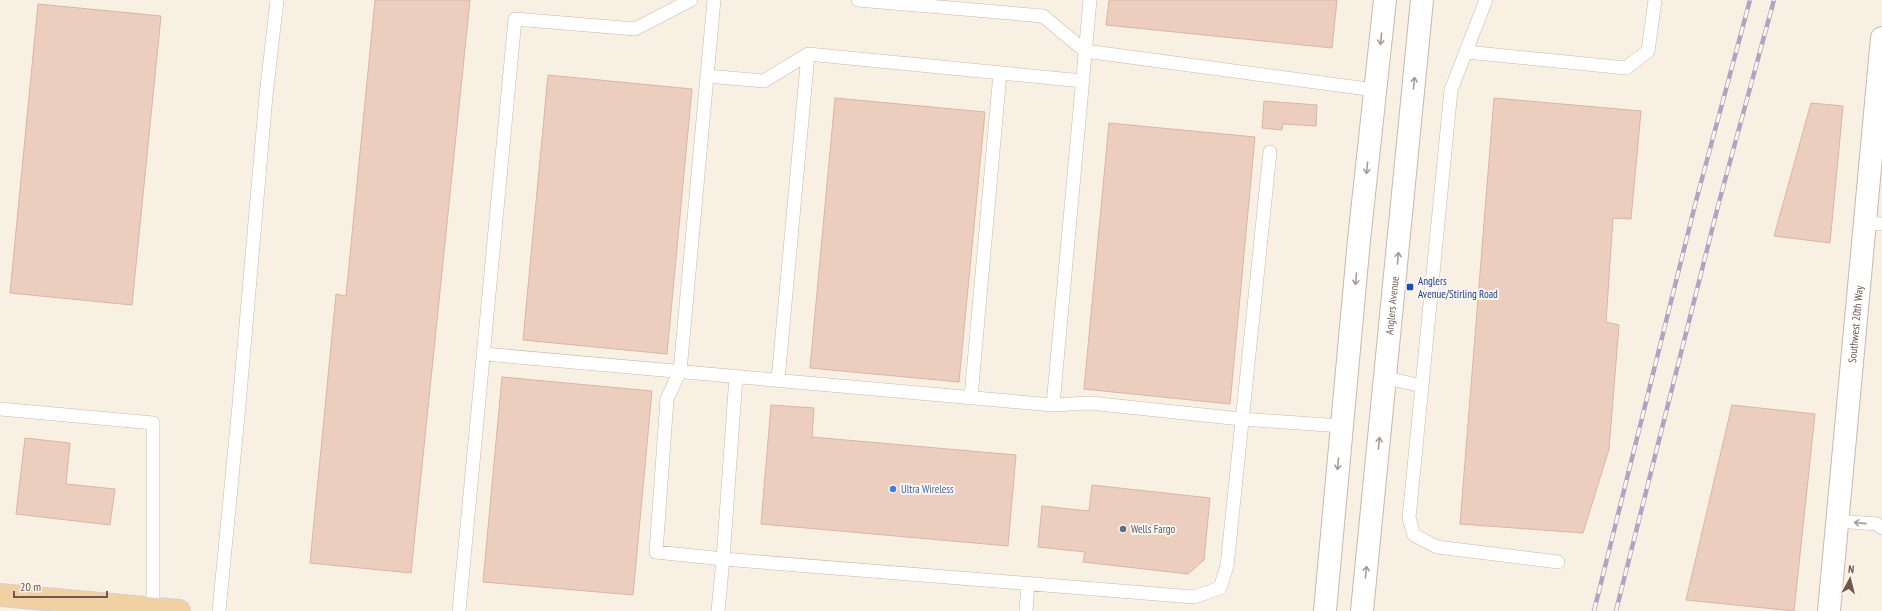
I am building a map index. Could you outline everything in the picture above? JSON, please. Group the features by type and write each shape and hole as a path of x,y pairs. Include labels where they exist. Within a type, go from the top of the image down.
{"main road":[{"path":"0,595 53,605 179,611"}],"street":[{"path":"1325,611 1384,0"},
{"name":"Anglers Avenue","path":"1362,611 1422,0"},
{"name":"Southwest 20th Way","path":"1829,611 1837,521 1874,224 1882,38"}],"lane":[{"path":"219,611 239,406 266,96 278,0"},
{"path":"459,611 515,19 635,29 691,0"},
{"path":"714,0 680,371 667,399 656,552 723,559 1194,598 1220,588 1227,566 1241,419 1270,152"},
{"path":"858,0 1043,16 1085,51 1375,90"},
{"path":"1053,405 1090,0"},
{"path":"1486,0 1451,90 1409,518 1414,535 1437,547 1558,562"},
{"path":"1466,52 1626,68 1648,51 1655,0"},
{"path":"707,76 764,81 808,54 1083,81"},
{"path":"778,380 808,54"},
{"path":"971,397 1000,73"},
{"path":"484,354 1053,405 1090,403 1241,419 1342,426"},
{"path":"718,611 736,376"},
{"path":"1386,378 1422,386"},
{"path":"0,409 153,423 153,610"},
{"path":"1837,521 1881,524"},
{"path":"1026,611 1028,584"}],"building":[{"path":"375,0 470,0 411,573 310,563 336,294 346,296"},
{"path":"1109,0 1337,0 1332,48 1106,25"},
{"path":"38,4 161,16 132,305 10,293"},
{"path":"548,75 692,89 667,354 523,340"},
{"path":"835,98 985,112 959,382 810,368"},
{"path":"1494,98 1641,111 1631,219 1613,218 1606,322 1619,325 1609,449 1583,533 1460,524"},
{"path":"1264,101 1317,105 1316,126 1283,124 1282,130 1262,128"},
{"path":"1811,103 1843,106 1830,243 1774,236"},
{"path":"1109,123 1255,137 1230,404 1084,389"},
{"path":"502,377 652,391 633,595 483,582"},
{"path":"771,405 814,408 812,437 1016,455 1008,546 761,524"},
{"path":"1732,405 1815,414 1794,611 1686,600"},
{"path":"25,438 70,443 66,484 115,489 110,525 16,514"},
{"name":"Wells Fargo","path":"1092,485 1210,498 1204,560 1188,574 1083,562 1085,552 1038,547 1042,506 1089,511"}],"railway":[{"path":"1594,611 1696,201 1750,0"},
{"path":"1616,611 1718,206 1774,0"}],"place":[{"name":"Anglers Avenue/Stirling Road","path":"1410,287"},
{"name":"Ultra Wireless","path":"893,489"},
{"name":"Wells Fargo","path":"1123,529"}]}
